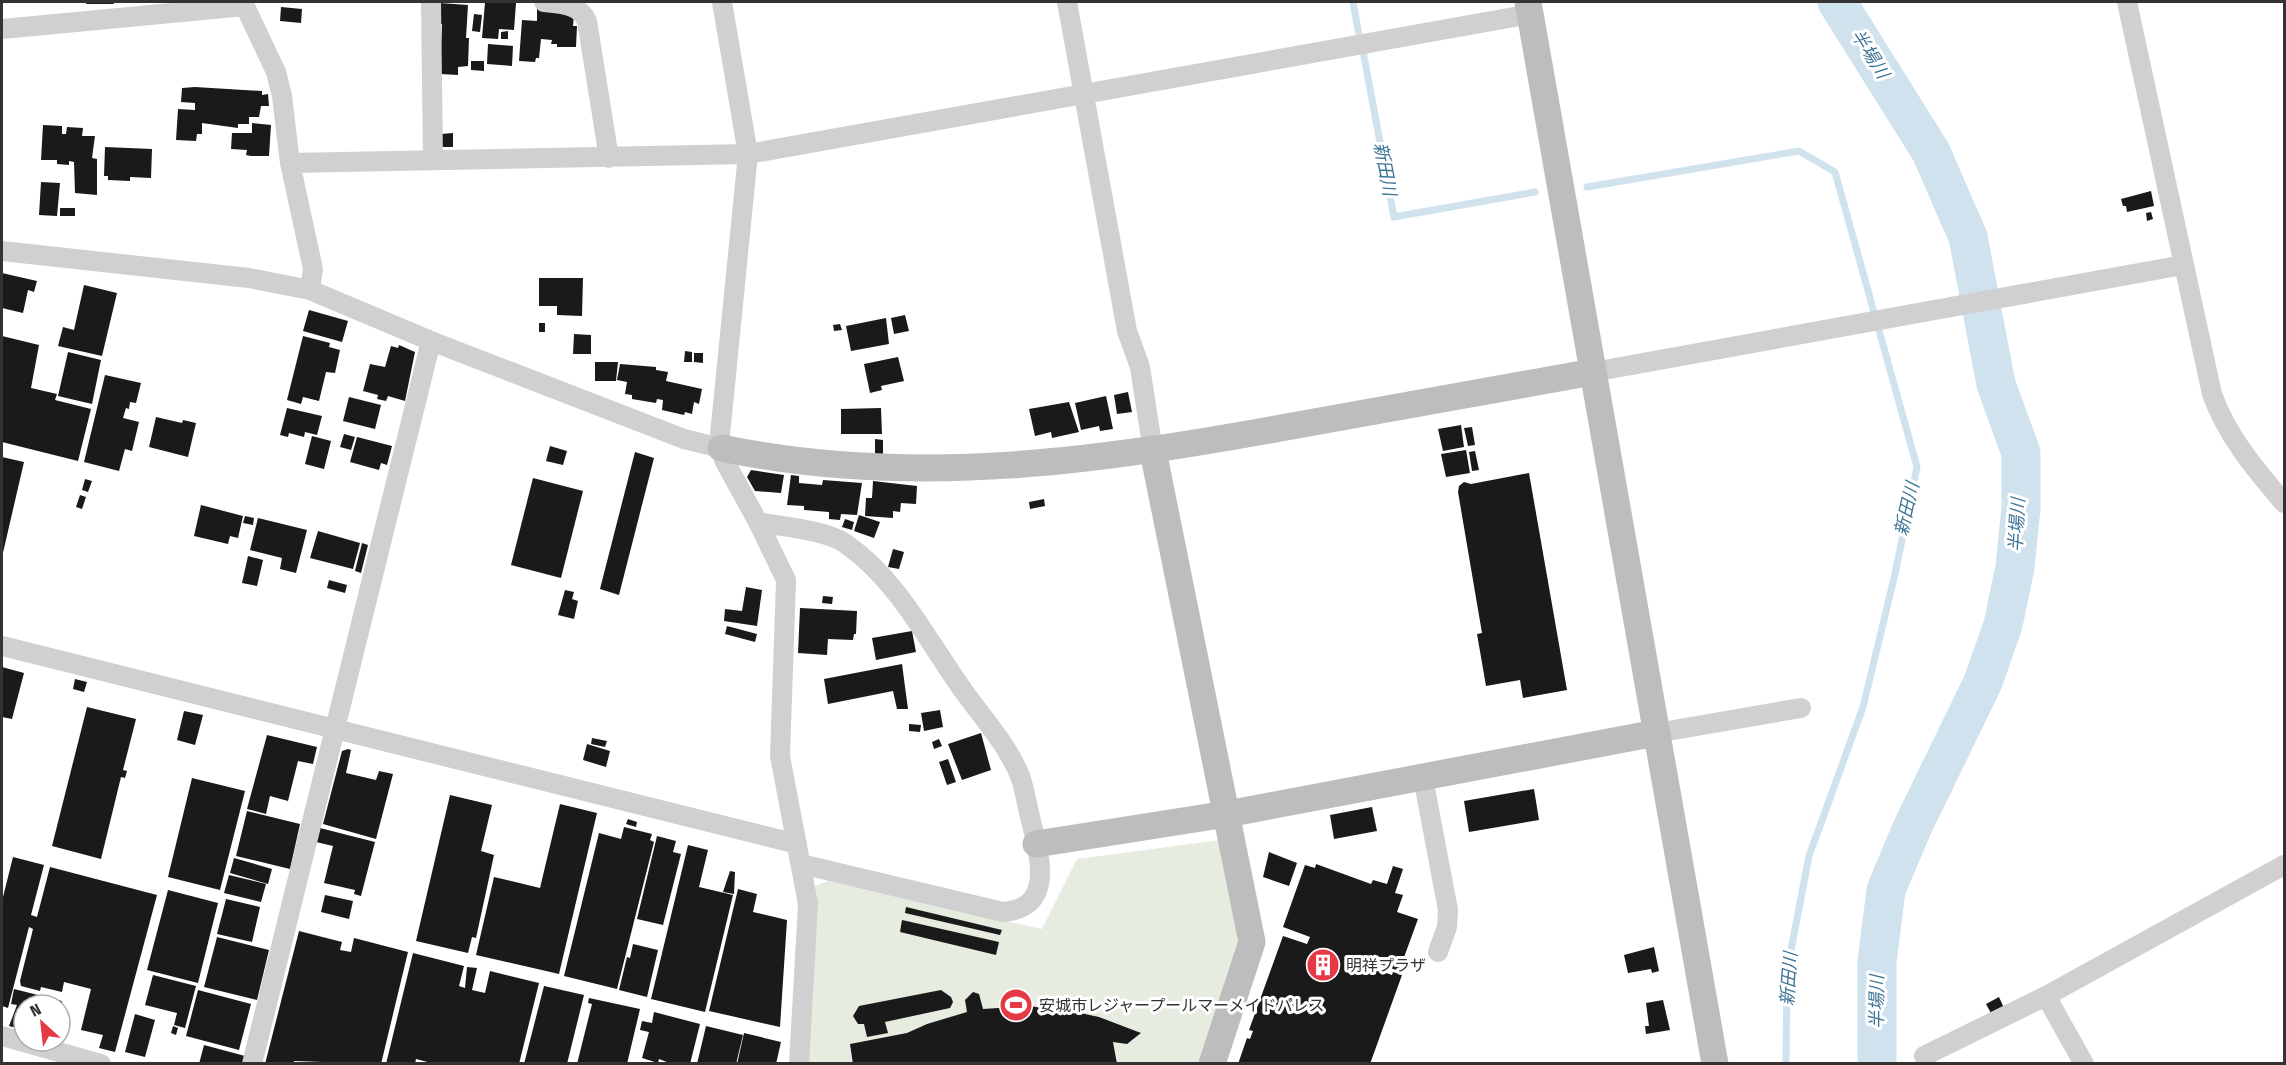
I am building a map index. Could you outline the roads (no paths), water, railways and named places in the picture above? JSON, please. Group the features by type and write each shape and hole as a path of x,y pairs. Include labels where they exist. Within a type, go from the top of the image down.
{"street":[{"path":"431,2 433,159"},
{"path":"544,2 577,8 584,13 609,158"},
{"path":"722,2 748,154 720,435 724,460 786,580 780,756 808,904 799,1064"},
{"path":"1067,2 1127,331 1140,367 1153,451 1252,942 1212,1064"},
{"path":"2127,2 2212,393 2219,414 2252,465 2284,503"},
{"path":"2,29 244,4 276,72 290,164 313,269 310,290"},
{"path":"290,164 433,159 748,154 1083,95 1529,8 1715,1064"},
{"path":"2,251 249,278 310,290 432,341 684,439 760,456 923,469 1039,464 1153,451 2183,264"},
{"path":"252,1064 432,341"},
{"path":"758,522 843,541 898,595 966,694 984,715 1020,776 1036,844 1040,886 1025,905 1014,911 1003,912 801,864"},
{"path":"2,646 797,844"},
{"path":"1036,844 1227,814 1801,708"},
{"path":"1423,778 1448,910 1447,927 1438,952"},
{"path":"1924,1056 2046,996 2284,865"},
{"path":"2046,996 2084,1064"},
{"path":"2,1036 101,1064"}],"waterway":[{"name":"新田川","path":"1353,2 1359,35"},
{"name":"半場川","path":"1837,2 1931,152 1968,237 1996,384 2021,453 2021,508 2015,567 2003,625 1983,682 1912,828 1886,890 1877,962 1877,1064"},
{"name":"新田川","path":"1363,51 1394,217 1535,192"},
{"name":"新田川","path":"1587,187 1799,151 1835,172 1917,467 1895,574 1863,707 1809,856 1787,971 1786,1064"}],"place":[{"name":"明祥プラザ","path":"1323,965"},
{"name":"安城市レジャープールマーメイドパレス","path":"1016,1005"}]}
